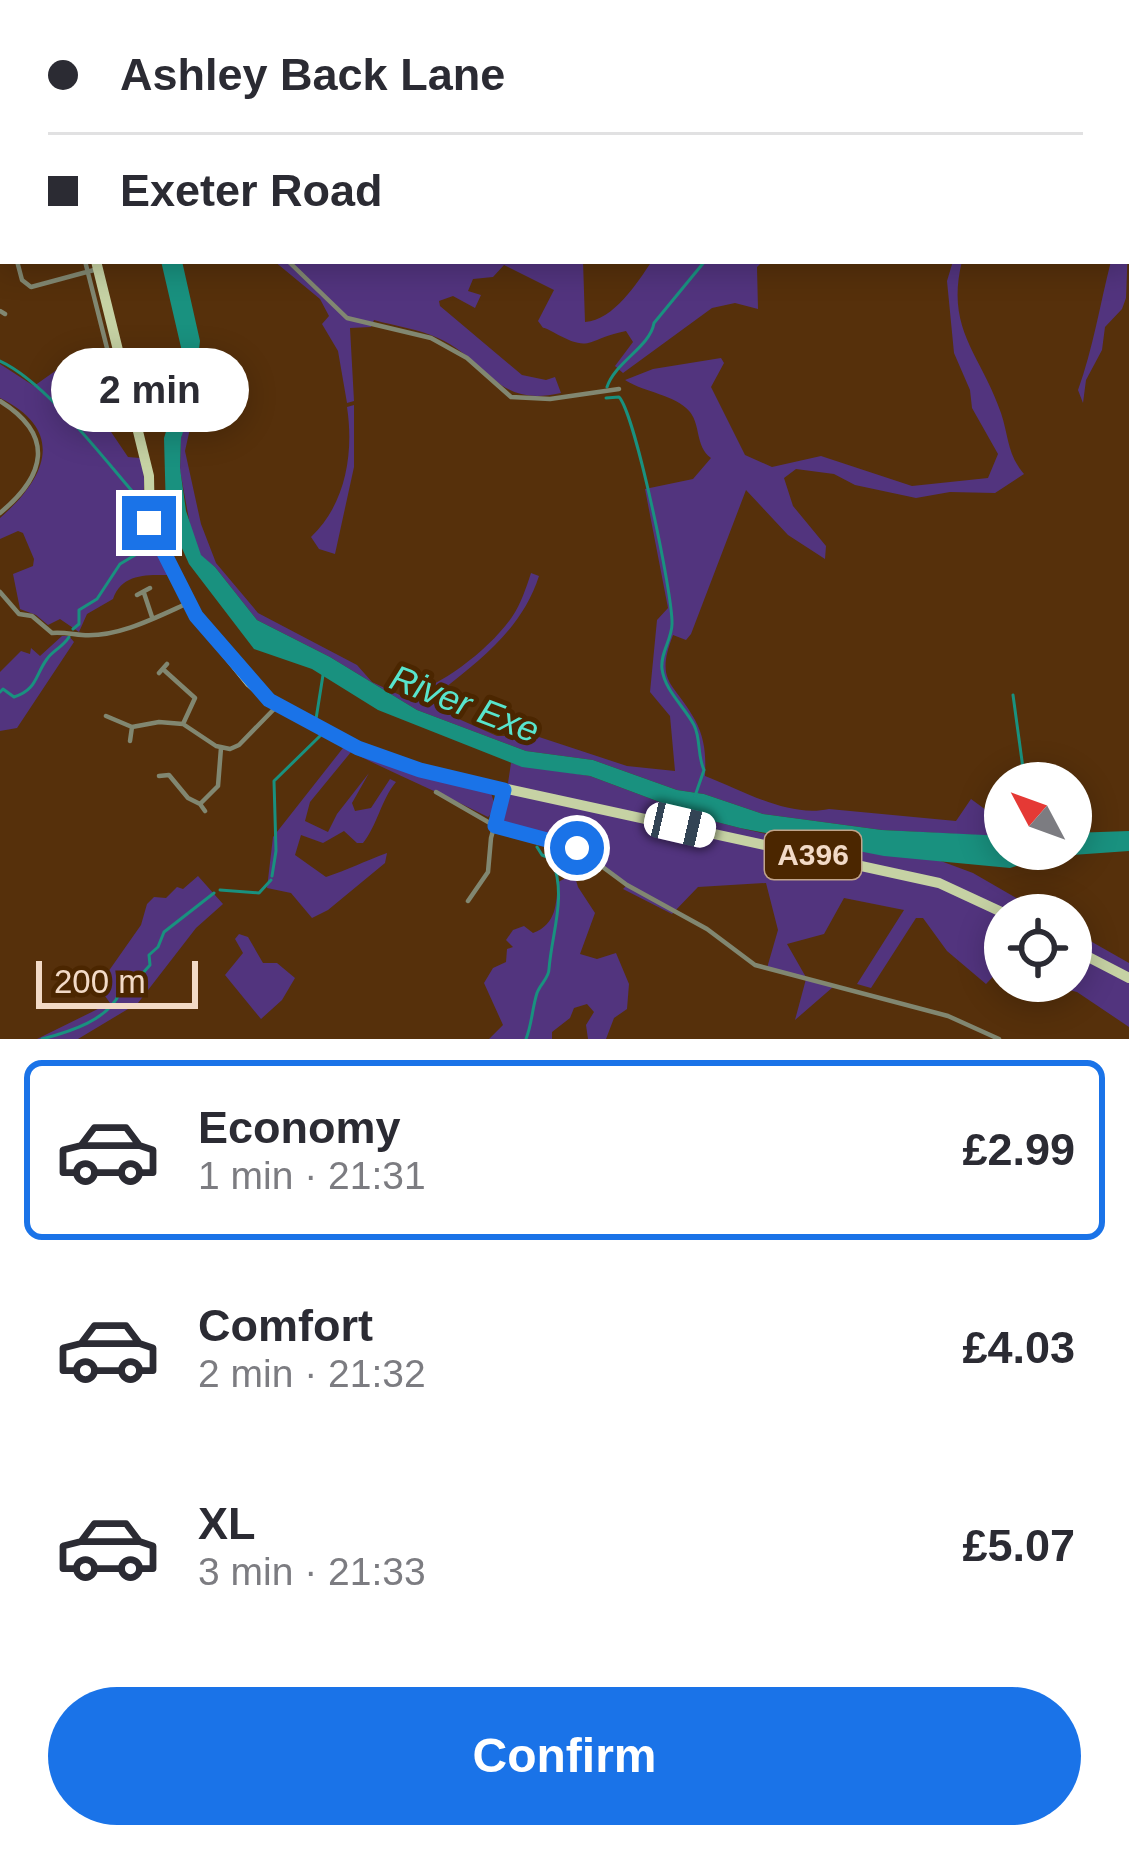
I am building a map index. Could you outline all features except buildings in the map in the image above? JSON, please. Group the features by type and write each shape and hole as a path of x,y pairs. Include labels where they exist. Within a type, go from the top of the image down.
{"main road":[{"name":"A396","path":"94,267 152,500 149,514 154,540 188,603 250,683 277,706 386,759 504,790 939,883 984,904"},
{"path":"1092,959 1129,978"}],"street":[{"path":"18,264 22,280 32,286 94,267 109,356"},
{"path":"291,264 347,318 431,338 467,358 505,394 541,400 620,389"},
{"path":"0,401 26,423 39,461 32,481 0,513"},
{"path":"0,592 19,614 52,633 80,635 115,631 188,603"},
{"path":"144,592 152,617"},
{"path":"76,648 80,635"},
{"path":"164,669 199,697 183,724"},
{"path":"106,716 132,728 183,724 221,748 239,745 277,706"},
{"path":"116,720 121,707"},
{"path":"130,741 132,728"},
{"path":"169,775 188,798 203,807 218,785 221,748"},
{"path":"169,775 172,766"},
{"path":"159,776 169,775"},
{"path":"468,901 488,872 504,790"},
{"path":"436,792 495,826 577,848 755,965 947,1016 999,1039"}],"shaded area":[{"path":"278,264 583,264 585,322 615,308 650,264 760,264 758,309 735,303 712,308 623,373 615,366 633,342 626,331 583,343 544,328 538,321 554,290 504,265 493,277 473,279 468,291 481,295 475,308 453,296 439,301 522,375 555,377 561,393 539,396 507,389 438,338 374,320 371,327 350,328 354,401 347,403 338,351 322,324 329,316 320,299"},
{"path":"952,264 962,264 958,306 962,324 993,392 1011,452 1024,474 995,493 950,492 916,498 855,485 834,474 796,469 784,478 793,506 826,546 825,559 788,535 746,490 691,634 686,640 673,635 666,673 701,734 705,776 798,810 956,821 971,799 984,809 984,835 882,830 763,814 593,760 526,751 417,710 257,620 201,556 192,536 180,470 181,438 195,406 185,451 201,524 216,563 258,613 357,665 372,682 404,697 434,684 477,654 512,617 531,573 539,576 512,627 441,691 452,716 497,736 536,736 627,766 675,771 670,716 650,692 657,620 668,608 645,489 693,479 711,458 684,406 625,380 653,369 721,358 724,363 711,387 745,455 772,467 821,456 912,486 988,478 998,454 972,408 970,390 954,353 947,281"},
{"path":"1110,264 1127,264 1126,298 1105,327 1083,403 1078,390"},
{"path":"0,364 34,386 65,364 128,457 140,458 145,525 170,575 144,576 122,584 113,599 87,614 79,632 60,619 48,625 20,609 13,574 33,566 34,559 23,533 0,539 0,518 38,471 42,440 21,411 0,398"},
{"path":"354,405 354,467 335,554 319,549 311,537 340,493 348,460 347,407"},
{"path":"62,636 74,642 17,728 0,731 0,672 21,651 30,654 31,648 40,656"},
{"path":"343,748 491,793 496,809 488,817 351,752 310,802 305,821 328,832 369,773 352,803 355,811 371,808 390,779 396,782 372,829 363,843 344,831 323,843 301,835 295,855 326,877 387,853 385,863 312,918 291,893 267,888 273,837"},
{"path":"511,763 590,776 705,819 823,847 938,860 1010,894 984,894 984,982 947,951 923,918 916,918 871,988 857,984 904,910 844,898 824,934 787,944 807,979 833,987 795,1020 806,979 767,968 778,930 766,883 698,887 672,914 623,889 627,885 577,848 502,823"},
{"path":"574,874 595,913 580,954 597,959 616,953 629,984 627,1009 614,1018 606,1039 588,1039 586,1025 594,1012 587,1004 574,1008 570,1018 552,1032 552,1039 489,1039 503,1025 484,983 493,968 506,962 507,949 513,947 506,940 513,930 524,926 533,933 547,924 554,912 558,882"},
{"path":"198,876 223,904 196,928 138,1003 78,1039 37,1039 110,1003 100,989 101,982 141,925 147,904 154,897 166,898 177,887 183,889"},
{"path":"239,934 248,937 263,963 277,963 295,978 282,1000 261,1019 225,975 243,953 235,939"},
{"path":"1092,942 1129,963 1129,1027 1092,1002"}],"water":[{"path":"162,264 183,264 200,341 192,406 181,438 186,511 201,555 257,620 417,710 526,751 593,760 763,814 882,830 984,835 984,866 884,856 740,828 590,776 522,767 378,710 312,669 254,649 189,564 166,512 164,438 183,378 183,356"},
{"path":"1129,831 1129,851 1092,854 1092,832"}],"waterway":[{"path":"607,387 703,264"},
{"path":"0,361 55,403 138,498"},
{"path":"606,398 619,397 626,410 652,506 672,624 662,669 696,730 704,770 695,796"},
{"path":"73,629 79,624 79,610 97,599 120,564 147,548"},
{"path":"0,692 3,689 14,697 27,690 49,656 69,637"},
{"path":"316,719 323,675"},
{"path":"1013,695 1022,762"},
{"path":"272,876 274,781 320,736"},
{"path":"526,1039 537,993 549,972 558,900 552,859 537,847"},
{"path":"220,890 259,893 271,880"},
{"path":"42,1039 76,1028 107,1010 150,965 149,955 164,932 214,893"}],"route":[{"path":"149,523 196,616 269,700 358,748 444,777 504,790 495,826 577,848"}],"water label":[{"name":"River Exe","path":"465,703"}]}
